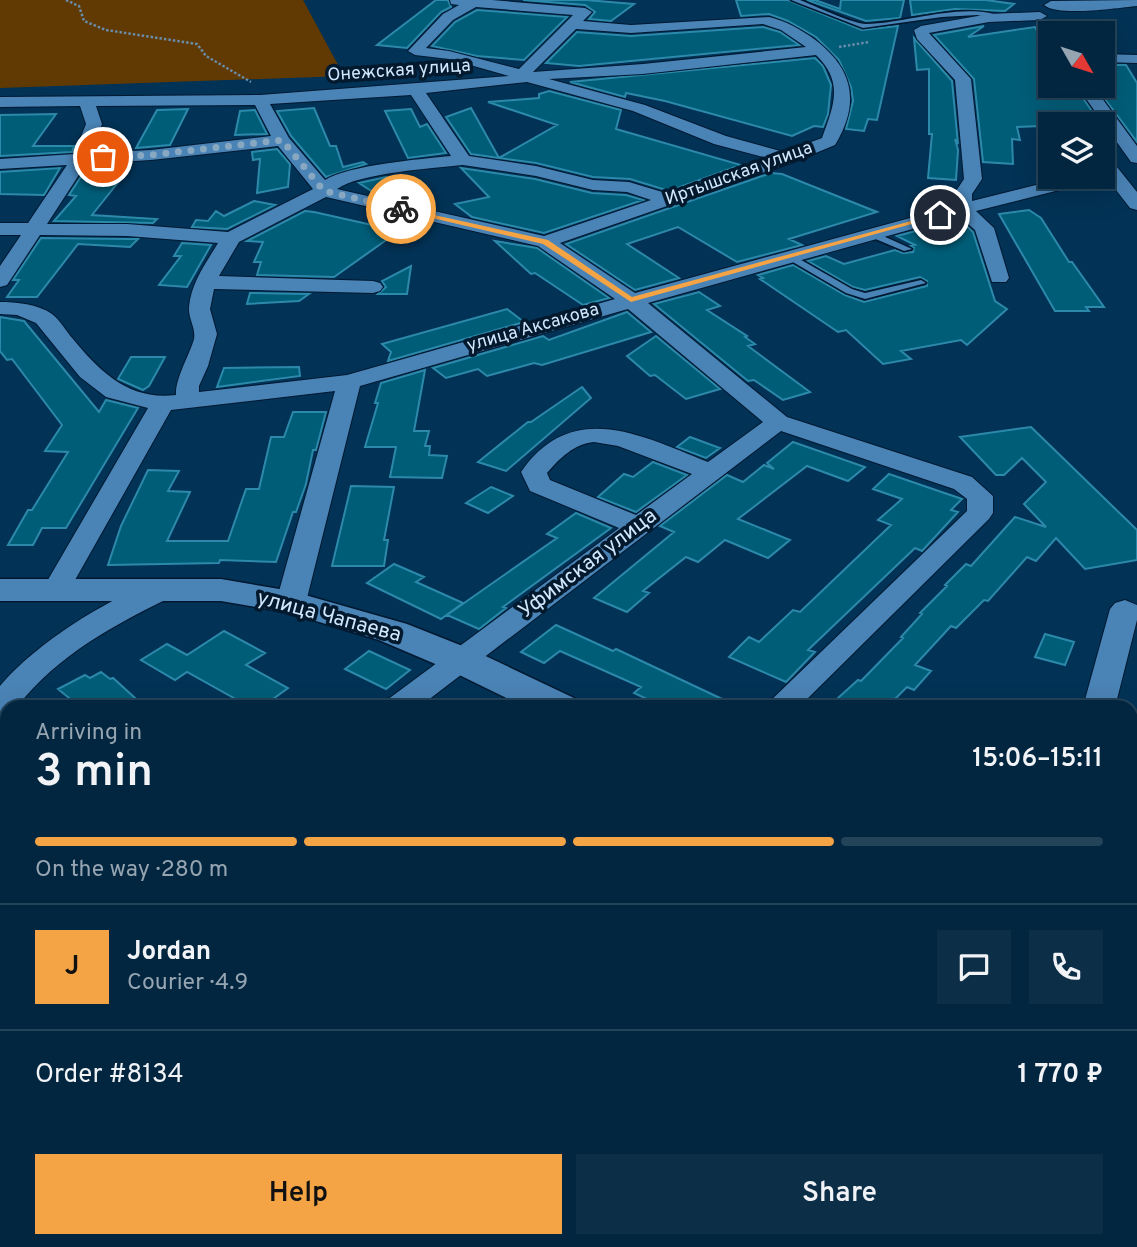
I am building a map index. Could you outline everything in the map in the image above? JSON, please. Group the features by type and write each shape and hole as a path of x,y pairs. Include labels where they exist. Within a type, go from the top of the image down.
{"street":[{"path":"448,0 589,9 569,24 524,77"},
{"path":"474,2 448,17 414,49 474,60 524,77 643,69 820,50"},
{"path":"999,278 984,228 963,210 963,194 973,179 963,79 922,36 921,30 989,18 1042,23 1053,3 1087,6 1137,2"},
{"name":"Иртышская улица","path":"545,242 670,200 830,141 841,108 843,84 838,67 820,50 782,24 773,21 631,29 569,24"},
{"path":"1115,58 1137,59"},
{"name":"Онежская улица","path":"0,102 87,102 258,92 415,89 524,77 639,108 720,140 788,158"},
{"path":"415,89 463,160"},
{"path":"258,92 282,140 324,191 545,242 631,300 778,422 963,483 980,496 980,513 787,700"},
{"path":"1093,98 1137,160 1115,169"},
{"path":"0,281 81,158 94,124 87,102"},
{"path":"0,164 151,155 282,140"},
{"path":"0,229 127,230 231,238 324,191 334,182 404,166 463,160 536,171 593,185 629,187 670,200"},
{"path":"1115,181 1137,204"},
{"name":"улица Аксакова","path":"0,309 20,309 44,318 88,372 114,392 175,402 349,382 869,233 1043,189"},
{"path":"56,590 187,386 197,366 206,334 199,309 205,282 231,238"},
{"path":"205,282 373,287"},
{"path":"291,602 349,382"},
{"name":"Уфимская улица","path":"407,700 778,422"},
{"path":"639,526 539,485 534,472 548,455 580,436 605,434 710,472"},
{"path":"15,700 63,644 115,612 165,589"},
{"name":"улица Чапаева","path":"0,590 221,590 291,602 393,632 461,660 544,700"},
{"path":"1101,700 1125,609"}],"lane":[{"path":"794,0 863,26 977,13 1004,19"},
{"path":"869,233 907,249"},
{"path":"789,256 849,291 865,296 921,283"}],"path":[{"path":"66,0 79,6 84,21 106,30 197,44 206,56 258,92"}],"shaded area":[{"path":"0,0 303,0 344,76 0,88"}],"building":[{"path":"436,0 448,0 451,7 441,12 407,48 377,45"},
{"path":"523,0 586,0 634,4 611,21 589,19 595,12 585,5"},
{"path":"736,0 788,0 862,30 898,26 877,120 868,119 864,131 846,129 853,101 851,87 839,60 816,37 788,21 769,14 741,16"},
{"path":"807,0 815,0 840,9 841,0 904,0 900,18 866,21"},
{"path":"910,0 986,0 1014,4 1005,11 955,9 912,15"},
{"path":"477,10 567,17 524,60 477,56 432,46 455,22"},
{"path":"984,26 968,37 1035,27 1038,33 1038,98 1083,98 1093,112 1038,112 1038,126 1017,127 1020,140 1012,139 1013,164 983,162 974,79 934,35"},
{"path":"763,27 780,32 799,45 579,66 546,63 577,32 631,36"},
{"path":"914,38 952,81 958,144 955,139 958,150 956,180 928,178 932,134 929,134 929,69 917,70"},
{"path":"815,58 823,66 831,85 828,114 823,127 814,126 792,136 665,101 626,93 625,97 570,82"},
{"path":"1115,65 1126,65 1137,83 1137,142 1104,98 1115,98"},
{"path":"549,91 621,110 616,129 741,165 669,191 630,179 593,177 536,163 499,158 557,125 488,102 539,98 539,94"},
{"path":"314,108 330,146 336,146 343,167 363,162 366,164 326,177 291,136 277,111"},
{"path":"471,108 499,158 471,154 446,117"},
{"path":"188,109 170,145 136,148 157,110"},
{"path":"411,109 420,127 427,124 446,153 408,158 385,111"},
{"path":"255,110 267,134 235,135 240,111"},
{"path":"56,114 33,146 74,146 72,152 0,156 0,115"},
{"path":"277,149 290,164 288,187 257,193 260,159 253,160 252,152"},
{"path":"60,168 44,195 0,194 0,172"},
{"path":"461,168 643,200 544,233 472,217 455,204 489,197"},
{"path":"86,169 128,170 92,215 157,219 153,223 54,221 76,196 69,195"},
{"path":"771,173 782,174 877,212 789,239 802,245 737,262 678,227 627,244 679,278 635,290 566,244"},
{"path":"386,177 406,189 379,196 359,183"},
{"path":"254,201 275,205 227,229 192,227 196,220 208,221 216,211 224,216"},
{"path":"1029,210 1041,218 1069,262 1072,262 1104,307 1086,307 1089,311 1055,311 999,214"},
{"path":"305,211 399,231 334,277 257,275 261,262 254,262 263,242 247,241"},
{"path":"959,219 973,232 995,301 1007,309 967,345 961,340 901,351 911,359 883,364 846,330 838,332 758,275 793,265 845,295 864,302 927,286 927,281 920,277 865,290 853,287 808,261 826,256 844,264 895,250 913,252 914,248 911,246 915,245 897,236"},
{"path":"41,238 138,239 130,247 78,244 37,297 7,297 19,280 13,280"},
{"path":"495,241 537,248 609,298 583,305 535,273 531,274"},
{"path":"182,243 211,245 187,287 159,285 181,256 174,256"},
{"path":"411,266 407,294 378,294 386,287 382,281"},
{"path":"699,292 720,306 707,310 747,336 745,337 755,344 748,346 810,392 783,400 754,380 748,381 654,304"},
{"path":"250,293 309,294 299,301 247,304"},
{"path":"507,309 524,322 388,361 391,352 382,344"},
{"path":"627,312 651,332 542,365 534,363 487,376 478,369 446,378 433,368 543,336 549,340"},
{"path":"0,317 24,321 99,412 106,400 138,408 66,528 42,528 33,545 8,545 28,510 32,510 68,452 45,451 62,425 12,359 7,360 0,351"},
{"path":"656,336 720,389 686,399 655,375 650,376 627,356"},
{"path":"131,357 165,357 149,386 143,390 118,379"},
{"path":"299,367 300,376 217,387 224,368"},
{"path":"425,370 414,431 429,431 425,446 430,446 429,455 447,456 442,478 390,477 396,447 365,447 381,383"},
{"path":"582,387 591,398 506,471 478,462 528,422"},
{"path":"293,412 326,412 316,450 313,450 306,484 276,562 220,560 219,563 108,565 121,526 148,470 179,471 168,491 190,492 167,541 228,541 246,489 259,489 271,437 284,437"},
{"path":"1031,427 1137,530 1137,560 1085,569 1056,538 1036,561 1027,557 988,601 984,600 956,628 951,626 915,665 931,671 914,690 907,687 894,700 842,700 838,698 858,680 861,681 903,638 901,637 922,614 920,613 947,586 945,585 966,564 971,566 1015,517 1046,527 1024,504 1046,482 1022,458 1004,475 996,475 960,437"},
{"path":"690,437 720,448 706,458 677,447"},
{"path":"793,442 865,467 848,481 807,466 738,519 790,540 768,558 725,540 698,562 686,557 643,591 649,593 627,612 594,598 674,532 660,526 727,475 743,482 764,465 774,469 767,463"},
{"path":"653,462 687,475 636,512 598,497 624,474 633,477"},
{"path":"889,474 962,499 951,510 958,512 922,551 915,548 808,650 815,652 786,682 729,657 749,637 759,642 793,610 800,612 891,525 878,520 902,499 873,489"},
{"path":"351,486 394,487 384,540 388,540 384,566 332,566"},
{"path":"491,487 513,496 488,513 466,503"},
{"path":"576,513 611,528 503,607 506,608 479,629 447,615 557,538 547,534"},
{"path":"394,564 424,577 416,582 463,603 441,619 367,583"},
{"path":"556,625 613,651 616,649 724,700 649,700 634,693 641,687 560,651 544,663 521,652"},
{"path":"224,631 265,653 246,665 288,688 272,700 237,700 187,672 175,680 141,660 167,644 187,655"},
{"path":"1045,634 1074,642 1065,665 1035,657"},
{"path":"369,651 410,670 386,689 345,669"},
{"path":"101,672 110,679 113,678 137,700 71,700 58,689 85,675 90,678"}],"way so far":[{"path":"103,157 151,155 282,140 324,191 401,209"}],"route":[{"path":"401,209 545,242 631,300 940,215"}]}
